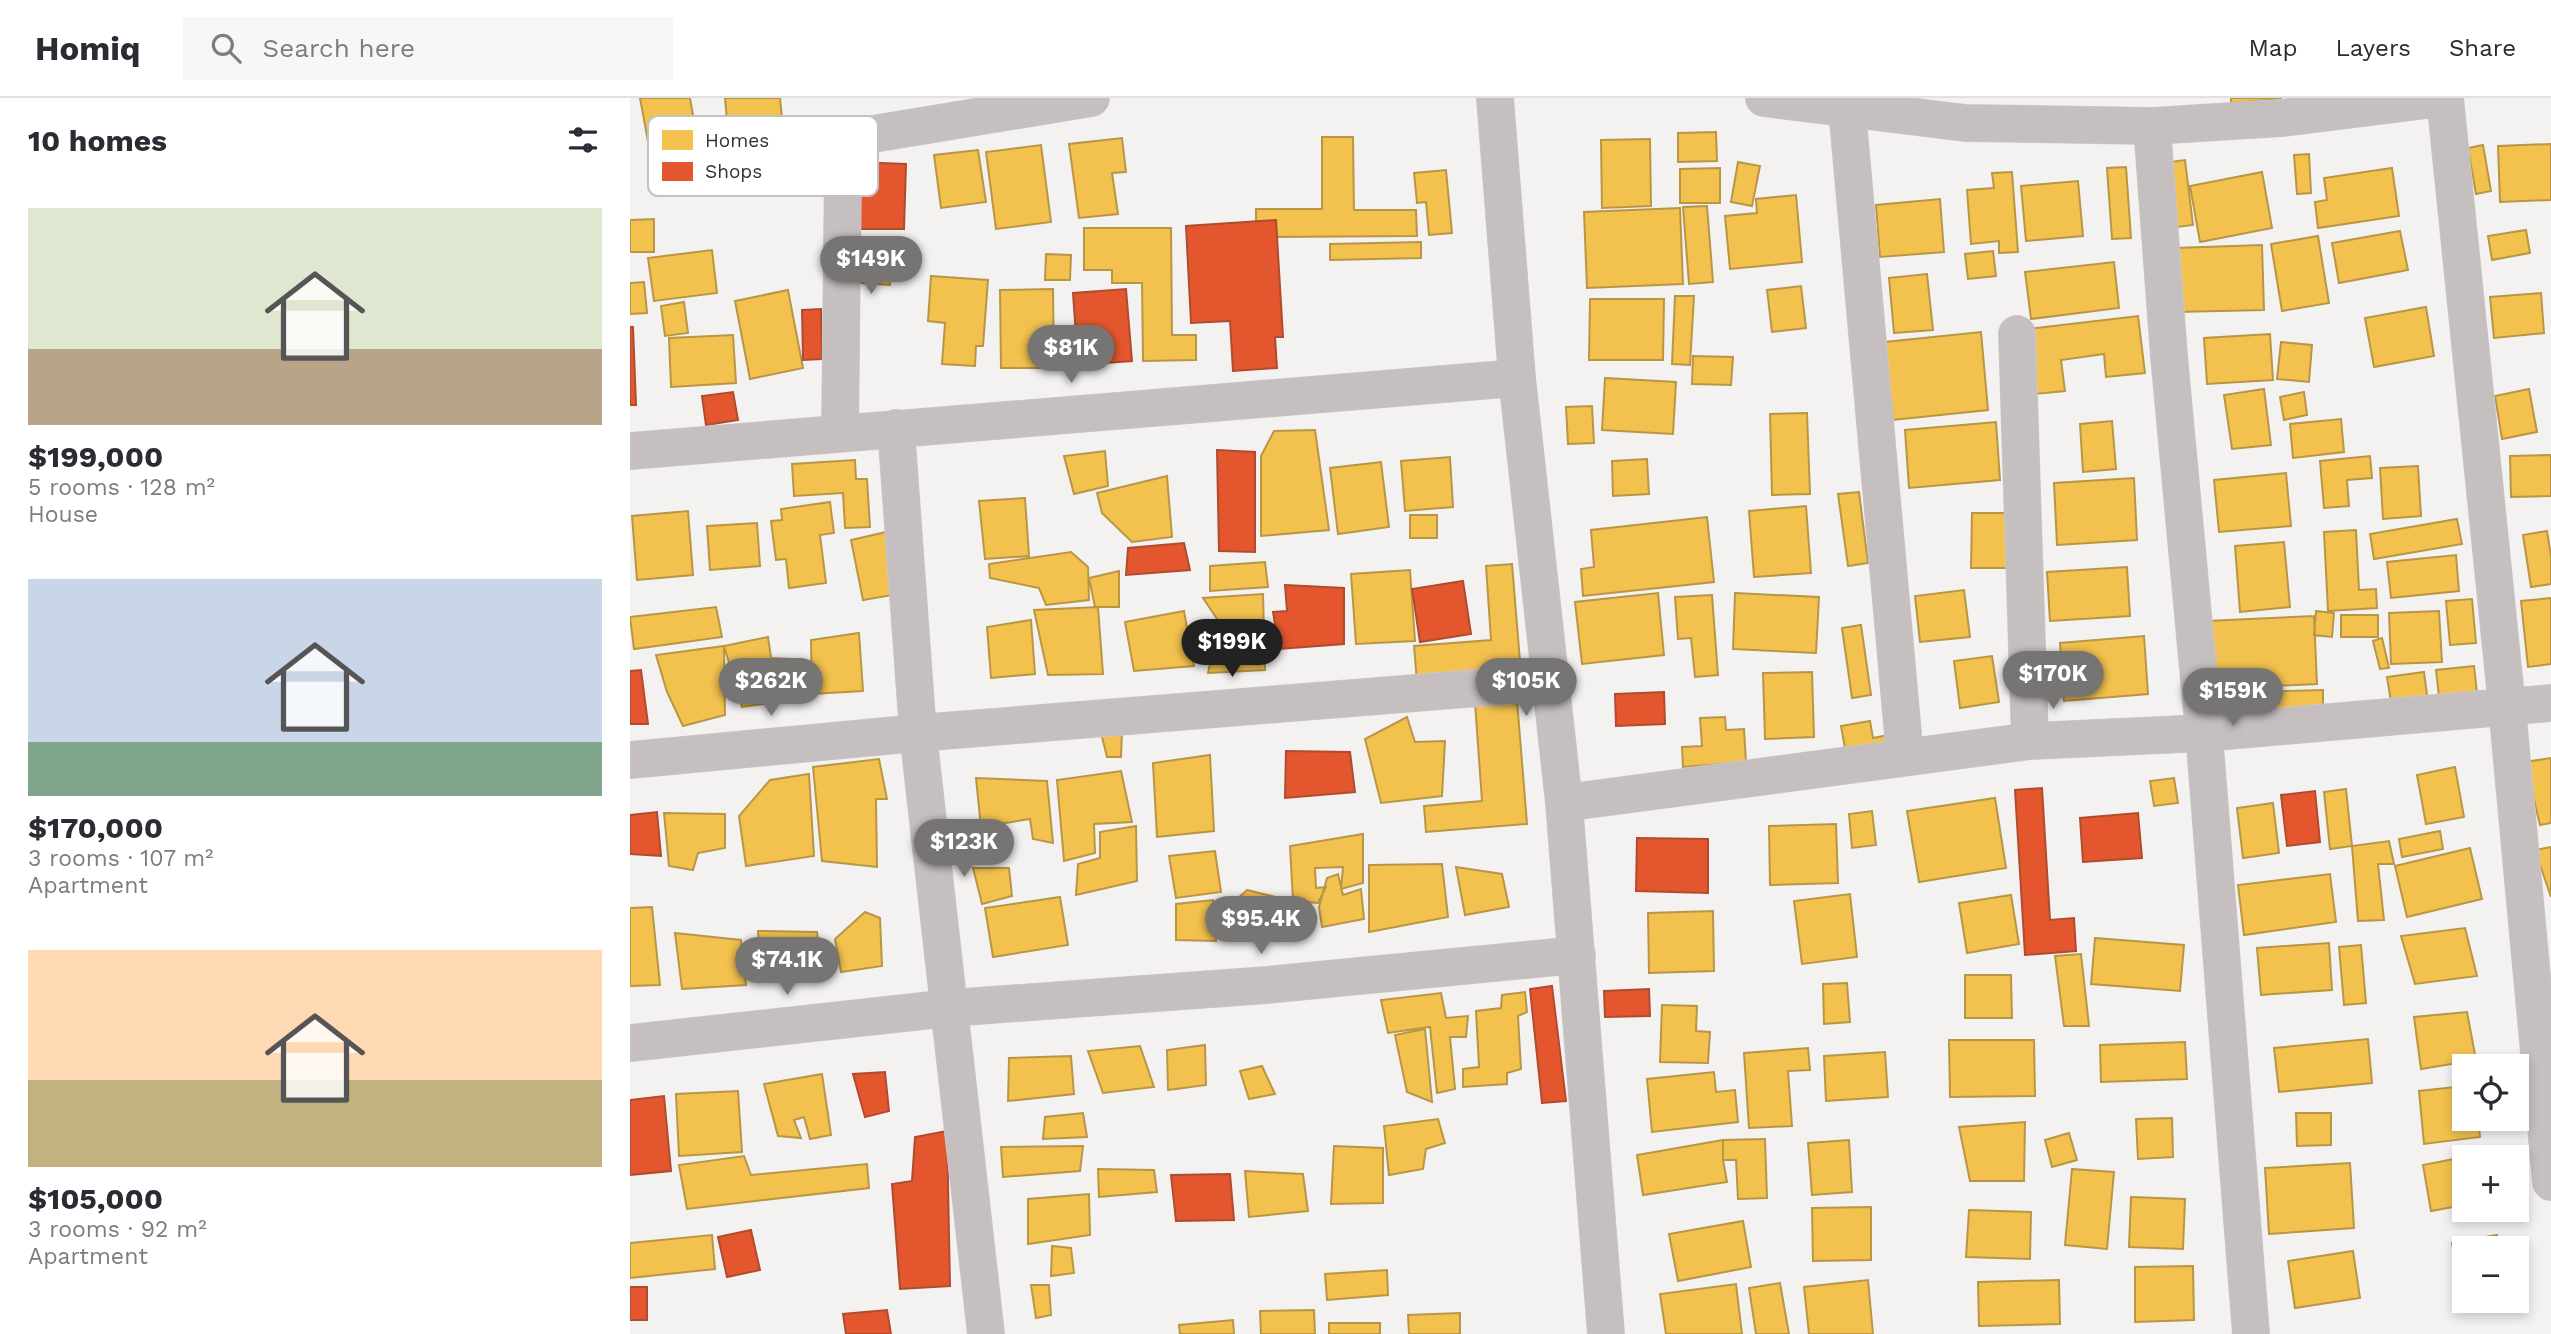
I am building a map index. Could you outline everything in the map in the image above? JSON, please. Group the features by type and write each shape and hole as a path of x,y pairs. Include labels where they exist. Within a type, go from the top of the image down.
{"street":[{"path":"878,133 1091,98"},
{"path":"1495,98 1517,378 1564,803 1606,1334"},
{"path":"1764,98 1965,123 2152,126 2282,118 2444,98 2507,706 2551,1182"},
{"path":"1847,109 1906,757"},
{"path":"2152,126 2169,356 2204,733 2251,1334"},
{"path":"840,433 843,196"},
{"path":"2017,334 2031,741"},
{"path":"630,451 1517,378"},
{"path":"896,428 918,733 986,1334"},
{"path":"630,760 918,733 1552,682"},
{"path":"1564,803 2031,741 2204,733 2551,703"},
{"path":"630,1043 950,1008 1267,985 1577,955"}],"building: Homes":[{"path":"640,98 690,98 693,116 648,116 648,142"},
{"path":"725,98 780,98 782,116 727,116"},
{"path":"2231,98 2281,98 2281,99 2231,103"},
{"path":"1716,132 1717,161 1678,162 1678,133"},
{"path":"1322,137 1353,137 1354,210 1416,210 1417,236 1256,237 1256,209 1322,209"},
{"path":"1122,138 1126,172 1112,173 1118,214 1079,218 1069,144"},
{"path":"1650,139 1651,206 1602,208 1601,140"},
{"path":"2551,144 2551,200 2500,202 2498,146"},
{"path":"1041,145 1051,222 996,229 986,152"},
{"path":"2483,145 2491,191 2476,194 2468,148"},
{"path":"978,150 986,202 941,208 934,155"},
{"path":"2309,154 2311,193 2297,194 2294,155"},
{"path":"2185,160 2193,225 2169,228 2162,163"},
{"path":"1738,162 1760,166 1752,206 1731,202"},
{"path":"2126,167 2131,238 2112,239 2107,168"},
{"path":"1720,168 1720,203 1680,203 1680,169"},
{"path":"2392,168 2399,216 2318,228 2315,202 2327,200 2324,178"},
{"path":"1446,170 1452,233 1429,235 1426,202 1417,203 1414,173"},
{"path":"2012,172 2018,252 1999,253 1999,241 1971,244 1967,190 1994,188 1992,173"},
{"path":"2262,172 2272,228 2200,242 2190,186"},
{"path":"2078,181 2083,236 2026,241 2021,186"},
{"path":"1796,195 1802,262 1730,269 1725,216 1757,213 1756,199"},
{"path":"1940,199 1944,252 1880,257 1876,205"},
{"path":"1707,206 1713,282 1689,284 1683,207"},
{"path":"1680,208 1683,284 1587,288 1584,212"},
{"path":"654,219 654,252 630,252 630,220"},
{"path":"1084,228 1171,228 1172,335 1196,335 1196,360 1143,361 1142,283 1112,283 1112,270 1084,270"},
{"path":"2526,230 2530,253 2492,260 2488,236"},
{"path":"2400,231 2408,270 2339,283 2332,243"},
{"path":"2318,236 2329,303 2282,311 2271,244"},
{"path":"1421,242 1421,258 1330,260 1330,244"},
{"path":"2262,245 2264,310 2176,312 2174,248"},
{"path":"712,250 717,293 654,301 648,258"},
{"path":"1993,251 1996,276 1968,279 1965,254"},
{"path":"848,252 892,254 890,285 845,282"},
{"path":"1046,254 1071,255 1070,280 1045,280"},
{"path":"2114,262 2119,308 2031,319 2025,272"},
{"path":"1927,274 1933,330 1894,333 1889,278"},
{"path":"931,276 988,280 983,346 976,346 975,366 942,364 945,323 928,321"},
{"path":"644,282 647,313 630,314 630,283"},
{"path":"1801,286 1806,328 1772,332 1767,290"},
{"path":"1053,289 1054,368 1001,368 1000,290"},
{"path":"788,290 803,368 750,379 735,301"},
{"path":"2541,293 2544,333 2494,338 2490,297"},
{"path":"1675,296 1694,296 1690,365 1672,364"},
{"path":"1590,299 1664,299 1663,360 1589,360"},
{"path":"684,302 688,333 665,336 661,306"},
{"path":"2426,307 2434,356 2374,367 2365,318"},
{"path":"2138,316 2145,373 2106,377 2104,354 2061,360 2065,391 2035,394 2027,329"},
{"path":"1981,332 1988,410 1893,420 1885,342"},
{"path":"2270,334 2273,380 2207,384 2204,338"},
{"path":"733,335 736,383 671,387 669,338"},
{"path":"2281,342 2312,345 2309,382 2277,379"},
{"path":"1693,356 1733,357 1731,385 1692,384"},
{"path":"1605,378 1676,382 1673,434 1602,430"},
{"path":"2264,389 2271,445 2232,449 2224,395"},
{"path":"2529,389 2537,432 2502,439 2495,396"},
{"path":"2304,392 2307,415 2284,420 2280,397"},
{"path":"1592,406 1594,443 1568,444 1566,407"},
{"path":"1807,413 1810,494 1772,495 1770,414"},
{"path":"2341,419 2344,452 2293,458 2290,424"},
{"path":"2112,421 2116,469 2083,472 2080,424"},
{"path":"1996,422 2000,480 1909,488 1905,430"},
{"path":"1315,430 1329,530 1261,536 1261,456 1274,431"},
{"path":"1105,451 1108,486 1074,494 1064,456"},
{"path":"2551,455 2551,496 2511,497 2510,456"},
{"path":"2370,456 2372,478 2347,480 2349,506 2324,508 2320,461"},
{"path":"1450,457 1453,507 1405,511 1401,461"},
{"path":"1647,459 1649,494 1613,496 1612,461"},
{"path":"855,460 856,479 867,479 870,527 845,528 843,493 794,496 792,464"},
{"path":"1381,462 1389,527 1338,534 1330,468"},
{"path":"2418,466 2421,516 2383,519 2380,468"},
{"path":"2286,473 2291,526 2219,532 2214,480"},
{"path":"1167,476 1172,537 1132,542 1102,513 1097,493"},
{"path":"2134,478 2137,540 2057,545 2054,483"},
{"path":"1859,492 1868,563 1848,566 1838,494"},
{"path":"1025,498 1029,556 985,559 979,501"},
{"path":"830,502 834,533 820,535 826,583 789,588 786,559 776,560 771,521 782,520 781,509"},
{"path":"1806,506 1811,573 1754,577 1749,511"},
{"path":"688,511 693,575 637,580 632,516"},
{"path":"1972,513 2010,513 2009,568 1971,568"},
{"path":"1410,515 1437,515 1437,538 1410,538"},
{"path":"1707,517 1714,582 1583,596 1581,569 1594,567 1591,530"},
{"path":"2457,519 2462,544 2374,559 2370,534"},
{"path":"757,523 760,566 710,570 707,526"},
{"path":"2356,530 2359,590 2376,589 2377,608 2328,611 2324,532"},
{"path":"2547,531 2551,556 2551,584 2531,587 2523,535"},
{"path":"886,532 898,594 863,600 851,540"},
{"path":"2284,542 2290,607 2240,612 2235,546"},
{"path":"1071,552 1088,567 1089,600 1046,605 1039,588 990,578 989,564"},
{"path":"2456,555 2459,591 2391,598 2387,562"},
{"path":"1265,562 1268,587 1210,591 1210,566"},
{"path":"1512,564 1521,673 1417,682 1414,646 1491,640 1486,566"},
{"path":"2127,567 2130,616 2050,621 2047,572"},
{"path":"1410,570 1415,641 1356,644 1351,574"},
{"path":"1119,571 1119,607 1095,607 1089,578"},
{"path":"1964,590 1970,637 1920,642 1915,596"},
{"path":"1658,593 1664,655 1582,664 1575,602"},
{"path":"1735,593 1819,597 1816,653 1733,649"},
{"path":"1263,594 1265,670 1208,673 1219,622 1203,598"},
{"path":"1712,595 1718,675 1695,677 1691,638 1678,639 1675,597"},
{"path":"2551,598 2551,664 2528,667 2521,601"},
{"path":"2472,599 2476,643 2450,645 2446,601"},
{"path":"716,607 722,637 634,649 630,617"},
{"path":"1098,607 1103,674 1048,675 1034,610"},
{"path":"1184,611 1194,666 1134,671 1125,622"},
{"path":"2316,611 2334,613 2332,637 2314,635"},
{"path":"2439,611 2442,662 2391,664 2389,613"},
{"path":"2341,615 2378,615 2378,637 2341,637"},
{"path":"2314,616 2317,684 2210,689 2207,621"},
{"path":"1031,620 1035,674 991,678 987,627"},
{"path":"1861,625 1871,695 1852,698 1842,628"},
{"path":"859,633 863,691 812,694 811,640"},
{"path":"2144,636 2148,694 2064,701 2060,643"},
{"path":"768,637 771,658 790,659 802,698 742,707 724,646"},
{"path":"2382,638 2389,668 2380,669 2373,641"},
{"path":"724,646 725,715 683,726 667,692 656,655"},
{"path":"1992,656 1999,702 1960,708 1954,661"},
{"path":"2474,666 2478,702 2440,706 2436,670"},
{"path":"1812,672 1814,737 1765,739 1763,673"},
{"path":"2424,672 2428,703 2392,708 2387,677"},
{"path":"2323,690 2323,718 2217,722 2217,693"},
{"path":"1517,700 1527,824 1426,832 1424,806 1482,801 1475,703"},
{"path":"1407,717 1415,742 1445,741 1442,796 1381,803 1365,739"},
{"path":"1725,717 1726,730 1744,729 1746,762 1683,767 1682,747 1702,746 1700,718"},
{"path":"1870,721 1873,738 1889,735 1892,751 1847,759 1841,726"},
{"path":"1122,731 1121,757 1107,757 1101,733"},
{"path":"1210,755 1214,831 1157,837 1153,763"},
{"path":"2551,758 2551,823 2540,825 2525,762"},
{"path":"879,759 887,799 876,799 877,867 822,861 813,767"},
{"path":"2455,767 2464,817 2426,824 2417,775"},
{"path":"1121,771 1132,822 1094,824 1095,853 1064,861 1057,780"},
{"path":"809,774 814,856 746,866 739,816 770,780"},
{"path":"976,778 1047,781 1053,843 1033,839 1030,819 981,827"},
{"path":"2174,778 2178,803 2154,806 2150,781"},
{"path":"2346,789 2352,846 2330,849 2324,792"},
{"path":"1995,798 2006,868 1919,882 1907,811"},
{"path":"2273,803 2279,853 2243,858 2237,808"},
{"path":"1872,811 1876,845 1852,848 1849,814"},
{"path":"664,813 725,814 725,848 698,853 693,870 669,866"},
{"path":"1836,824 1838,883 1770,885 1769,826"},
{"path":"1136,826 1137,881 1076,895 1078,864 1100,858 1100,832"},
{"path":"2440,831 2443,849 2402,857 2399,839"},
{"path":"1363,834 1363,883 1341,889 1343,867 1315,868 1316,888 1326,887 1318,903 1293,901 1290,846"},
{"path":"2389,841 2394,864 2378,864 2384,920 2358,921 2352,846"},
{"path":"2551,847 2551,897 2535,850"},
{"path":"2470,848 2482,899 2407,917 2395,866"},
{"path":"1215,851 1221,892 1176,898 1169,856"},
{"path":"1442,864 1448,917 1369,932 1369,865"},
{"path":"1456,867 1502,874 1509,907 1465,915"},
{"path":"973,868 1009,868 1012,896 982,904"},
{"path":"1338,874 1343,895 1361,889 1364,919 1322,927 1319,907 1327,878"},
{"path":"2330,874 2336,922 2244,935 2238,885"},
{"path":"1247,890 1288,900 1288,932 1240,935 1227,908"},
{"path":"1850,894 1857,957 1802,964 1794,901"},
{"path":"2011,895 2019,944 1967,953 1959,903"},
{"path":"1060,897 1068,945 993,957 985,908"},
{"path":"1213,900 1216,941 1176,940 1176,904"},
{"path":"652,907 660,985 630,986 630,908"},
{"path":"1713,911 1714,971 1649,973 1648,913"},
{"path":"865,912 880,918 882,966 841,972 835,939"},
{"path":"2465,928 2477,976 2415,984 2401,936"},
{"path":"758,931 817,932 822,972 761,976"},
{"path":"675,933 741,940 746,985 682,989"},
{"path":"2095,938 2184,945 2180,991 2091,984"},
{"path":"2329,943 2332,990 2261,995 2257,948"},
{"path":"2361,945 2366,1003 2344,1005 2339,947"},
{"path":"2081,954 2089,1026 2064,1026 2055,956"},
{"path":"1965,975 2011,975 2012,1018 1965,1018"},
{"path":"1847,983 1850,1022 1824,1024 1823,984"},
{"path":"1525,992 1527,1012 1518,1016 1521,1069 1507,1073 1507,1084 1463,1087 1463,1069 1479,1067 1476,1011 1501,1008 1502,995"},
{"path":"1441,993 1446,1018 1468,1016 1466,1037 1450,1037 1455,1089 1437,1093 1430,1027 1388,1033 1381,1000"},
{"path":"1662,1005 1697,1006 1696,1031 1710,1032 1708,1063 1660,1062"},
{"path":"2467,1012 2475,1054 2452,1054 2452,1064 2421,1069 2414,1017"},
{"path":"1425,1029 1432,1102 1407,1092 1395,1035"},
{"path":"2368,1039 2372,1083 2279,1092 2274,1048"},
{"path":"1949,1040 2034,1040 2035,1096 1950,1097"},
{"path":"2185,1042 2187,1079 2101,1082 2100,1045"},
{"path":"1205,1045 1206,1085 1168,1090 1167,1050"},
{"path":"1140,1046 1154,1087 1103,1093 1088,1051"},
{"path":"1808,1048 1810,1070 1788,1071 1792,1126 1749,1128 1744,1053"},
{"path":"1885,1052 1888,1097 1826,1101 1824,1056"},
{"path":"1071,1056 1074,1094 1008,1101 1009,1058"},
{"path":"1262,1066 1275,1094 1249,1099 1240,1071"},
{"path":"1714,1072 1716,1092 1735,1090 1738,1122 1652,1132 1647,1079"},
{"path":"822,1074 831,1135 810,1139 804,1117 794,1120 801,1138 778,1136 764,1084"},
{"path":"2452,1087 2452,1131 2479,1131 2480,1137 2424,1144 2419,1091"},
{"path":"738,1091 742,1152 679,1156 676,1094"},
{"path":"1083,1113 1087,1137 1043,1139 1045,1117"},
{"path":"2296,1113 2331,1113 2331,1145 2297,1146"},
{"path":"2172,1118 2173,1157 2138,1159 2136,1119"},
{"path":"1438,1119 1445,1143 1426,1149 1423,1169 1389,1175 1384,1126"},
{"path":"2025,1122 2024,1181 1970,1181 1959,1127"},
{"path":"2069,1133 2077,1160 2052,1167 2045,1140"},
{"path":"1765,1139 1767,1198 1738,1199 1736,1160 1723,1160 1723,1140"},
{"path":"1723,1140 1727,1182 1643,1195 1637,1155"},
{"path":"1849,1140 1852,1192 1812,1195 1808,1143"},
{"path":"1083,1146 1080,1171 1003,1177 1001,1147"},
{"path":"1334,1146 1383,1148 1383,1203 1331,1204"},
{"path":"744,1156 751,1175 867,1164 869,1188 687,1209 679,1165"},
{"path":"2452,1159 2452,1207 2431,1211 2423,1165"},
{"path":"2350,1163 2354,1228 2269,1234 2265,1168"},
{"path":"1098,1169 1154,1170 1157,1192 1099,1197"},
{"path":"2072,1169 2114,1172 2107,1249 2065,1245"},
{"path":"1245,1171 1303,1174 1308,1211 1249,1217"},
{"path":"1089,1194 1090,1235 1028,1244 1028,1199"},
{"path":"2131,1197 2185,1199 2183,1249 2129,1247"},
{"path":"1871,1207 1871,1260 1813,1261 1812,1208"},
{"path":"1969,1210 2031,1212 2030,1259 1966,1257"},
{"path":"1743,1221 1751,1267 1678,1281 1669,1234"},
{"path":"712,1235 715,1269 630,1278 630,1243"},
{"path":"1052,1246 1071,1248 1074,1273 1051,1276"},
{"path":"2353,1251 2360,1298 2295,1308 2288,1261"},
{"path":"2193,1266 2194,1320 2135,1322 2135,1267"},
{"path":"1387,1270 1388,1295 1327,1300 1325,1274"},
{"path":"1868,1280 1873,1334 1809,1334 1804,1287"},
{"path":"2059,1280 2060,1324 1979,1326 1978,1282"},
{"path":"1780,1283 1789,1334 1756,1334 1749,1288"},
{"path":"1736,1284 1742,1334 1666,1334 1660,1294"},
{"path":"1031,1285 1049,1285 1051,1315 1036,1318"},
{"path":"1314,1310 1315,1334 1261,1334 1260,1311"},
{"path":"1460,1313 1460,1334 1409,1334 1408,1315"},
{"path":"1233,1320 1234,1334 1180,1334 1179,1325"},
{"path":"1329,1323 1380,1323 1380,1334 1329,1334"}],"building: Shops":[{"path":"878,163 906,164 904,229 854,229 854,196 878,196"},
{"path":"1276,220 1283,337 1275,337 1277,368 1233,371 1230,321 1191,323 1186,226"},
{"path":"1126,289 1132,361 1078,365 1073,293"},
{"path":"821,309 822,359 803,360 802,310"},
{"path":"630,327 633,327 636,405 630,405"},
{"path":"733,392 738,420 706,425 702,396"},
{"path":"1217,450 1255,452 1255,552 1219,551"},
{"path":"1184,543 1190,570 1126,575 1128,548"},
{"path":"1463,581 1471,634 1420,642 1412,589"},
{"path":"1285,585 1344,588 1344,644 1279,649 1273,612 1287,611"},
{"path":"641,670 648,724 630,724 630,671"},
{"path":"1664,692 1665,724 1616,726 1615,694"},
{"path":"1286,751 1350,752 1355,792 1285,798"},
{"path":"2042,788 2050,920 2074,918 2076,951 2025,955 2015,790"},
{"path":"2315,791 2320,842 2287,846 2281,795"},
{"path":"657,812 661,856 630,854 630,815"},
{"path":"2138,813 2142,858 2083,862 2080,818"},
{"path":"1637,838 1708,839 1708,893 1636,891"},
{"path":"1552,986 1566,1101 1542,1103 1530,989"},
{"path":"1649,989 1650,1016 1605,1017 1604,991"},
{"path":"885,1072 889,1111 865,1117 853,1074"},
{"path":"664,1096 671,1171 630,1175 630,1100"},
{"path":"947,1131 950,1286 900,1289 892,1184 912,1181 915,1137"},
{"path":"1230,1174 1234,1220 1176,1221 1171,1175"},
{"path":"751,1230 760,1270 727,1277 718,1237"},
{"path":"630,1287 647,1287 647,1320 630,1320"},
{"path":"887,1310 891,1334 846,1334 843,1314"}]}
